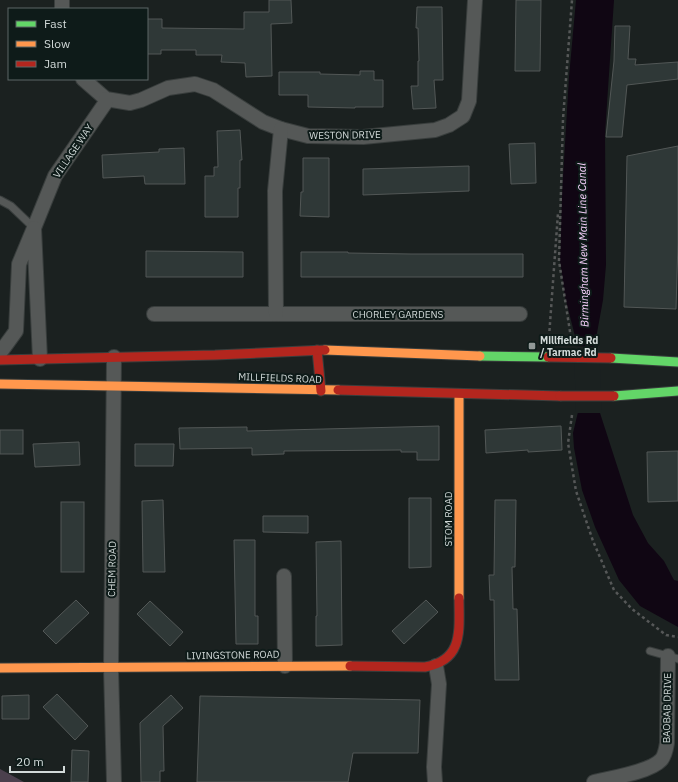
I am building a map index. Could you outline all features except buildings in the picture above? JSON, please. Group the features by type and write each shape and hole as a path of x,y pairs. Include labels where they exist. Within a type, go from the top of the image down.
{"main road":[{"path":"317,350 321,391"},
{"path":"0,360 317,350 448,356 611,358 678,362"},
{"name":"MILLFIELDS ROAD","path":"0,384 114,384 321,391 560,396 614,396 678,391"},
{"name":"STOM ROAD","path":"436,666 450,656 457,645 460,631 459,394"},
{"name":"LIVINGSTONE ROAD","path":"0,668 436,666"}],"street":[{"name":"WESTON DRIVE","path":"106,99 130,103 141,100 168,88 195,84 213,90 263,122 281,129 308,136 363,137 435,130 449,125 463,116 469,101 475,0"},
{"path":"84,80 106,99"},
{"name":"VILLAGE WAY","path":"0,353 16,331 19,264 55,176 106,102 106,99"},
{"path":"276,314 275,191 281,129"},
{"name":"VILLAGE WAY","path":"34,228 40,359"},
{"name":"CHORLEY GARDENS","path":"154,314 520,314"},
{"name":"CHEM ROAD","path":"114,357 111,668 114,782"},
{"path":"284,576 285,666"},
{"name":"BAOBAB DRIVE","path":"594,782 652,767 661,760 666,752 673,657"},
{"path":"436,666 439,684 434,767 436,782"}],"lane":[{"path":"0,200 11,206 34,228"},
{"name":"BAOBAB DRIVE","path":"650,652 673,657"}],"path":[{"path":"548,357 551,296 560,186"}],"shaded area":[{"path":"0,769 24,782 0,782"}],"water":[{"name":"Birmingham New Main Line Canal","path":"576,0 614,0 605,133 606,265 603,300 597,333 600,413 633,515 648,543 664,561 674,580 678,581 678,627 640,606 619,580 595,527 582,490 574,448 573,433 578,412 575,336 565,297 560,261 562,194 569,77"}],"pier":[{"path":"574,346 599,347 602,413 576,413"}],"traffic: fast":[{"path":"480,356 548,357"},
{"path":"611,358 678,362"},
{"path":"614,396 678,391"}],"traffic: slow":[{"path":"325,350 480,356"},
{"path":"0,384 338,390"},
{"path":"459,394 459,598"},
{"path":"0,668 350,666"}],"traffic: jam":[{"path":"317,350 321,391"},
{"path":"0,360 215,355 325,350"},
{"path":"548,357 611,358"},
{"path":"338,390 560,396"},
{"path":"560,396 614,396"},
{"path":"350,666 425,667 438,663 447,658 453,651 457,642 459,632 459,598"}],"place":[{"name":"Millfields Rd / Tarmac Rd","path":"532,346"}]}
